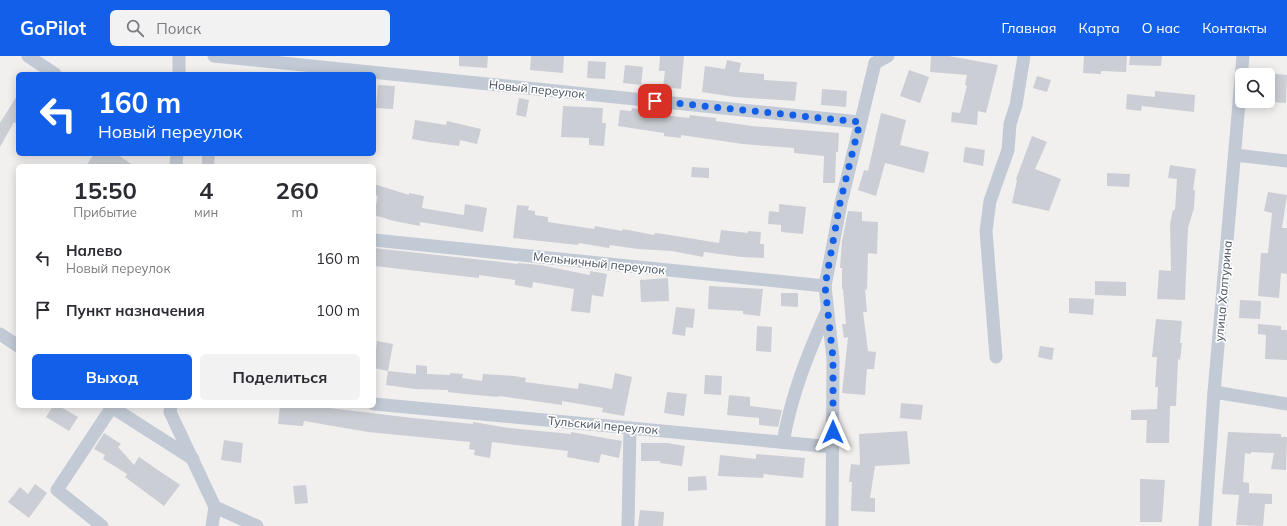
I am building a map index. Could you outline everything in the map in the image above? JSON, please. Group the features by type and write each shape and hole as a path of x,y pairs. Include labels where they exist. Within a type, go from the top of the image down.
{"street":[{"path":"28,56 52,72"},
{"path":"179,56 179,72"},
{"name":"Новый переулок","path":"214,56 371,72"},
{"path":"832,526 833,358 825,286 840,203 860,122 871,60 888,56"},
{"path":"996,358 986,231 990,201 1008,150 1010,124 1016,105 1024,56"},
{"name":"улица Халтурина","path":"1205,526 1214,392 1243,56"},
{"name":"Новый переулок","path":"376,73 860,122"},
{"path":"1235,155 1287,162"},
{"name":"Мельничный переулок","path":"376,240 825,286"},
{"path":"783,442 789,408 807,355 827,310"},
{"path":"0,334 16,345"},
{"path":"1214,392 1287,404"},
{"name":"Тульский переулок","path":"376,404 832,447"},
{"path":"102,526 57,490 110,408"},
{"path":"113,408 193,460"},
{"path":"171,408 170,412 215,507 212,526"},
{"path":"628,526 630,428"},
{"path":"215,507 257,526"}],"building":[{"path":"459,56 488,56 487,68 459,66"},
{"path":"531,56 564,56 563,73 530,70"},
{"path":"660,56 684,56 681,89 663,87 665,71 659,71"},
{"path":"931,56 949,56 998,65 986,113 978,111 977,125 951,122 952,112 960,113 967,86 965,85 967,75 930,72"},
{"path":"1084,56 1127,56 1126,72 1101,71 1101,74 1083,73"},
{"path":"1130,56 1162,56 1161,66 1129,65"},
{"path":"727,60 741,63 739,72 764,74 764,80 797,82 795,101 734,97 702,92 705,66 725,69"},
{"path":"588,61 606,62 605,79 587,78"},
{"path":"625,65 643,67 641,85 623,83"},
{"path":"909,70 929,77 920,103 900,96"},
{"path":"1275,74 1287,75 1286,103 1275,102"},
{"path":"1037,76 1051,80 1047,92 1033,88"},
{"path":"378,85 395,86 393,109 376,108"},
{"path":"822,89 847,91 846,107 821,105"},
{"path":"1155,91 1195,95 1194,112 1142,106 1141,111 1126,109 1127,94 1155,97"},
{"path":"16,97 16,124 14,122 0,147 0,123"},
{"path":"519,98 529,100 526,117 516,115"},
{"path":"563,106 603,108 602,123 606,123 604,146 589,145 589,138 561,137"},
{"path":"632,108 654,112 654,114 689,118 690,115 716,118 716,121 752,126 839,133 838,152 836,152 835,183 823,183 824,156 794,153 794,148 743,144 681,135 681,138 664,136 664,133 618,126 620,110 631,111"},
{"path":"881,113 906,120 900,145 929,152 924,173 885,163 876,196 858,190 864,170 868,171"},
{"path":"415,120 446,125 447,121 481,129 477,144 460,140 459,146 429,142 412,139"},
{"path":"1032,136 1047,142 1035,169 1061,179 1049,211 1012,203 1016,179"},
{"path":"965,147 985,150 983,166 963,162"},
{"path":"93,156 120,156 131,164 87,164"},
{"path":"202,156 215,156 214,164 202,164"},
{"path":"1170,165 1196,169 1193,190 1195,190 1194,208 1188,228 1185,300 1157,299 1159,270 1171,271 1170,224 1173,210 1175,210 1177,179 1168,178"},
{"path":"692,167 709,168 709,178 691,177"},
{"path":"1107,173 1130,174 1129,187 1107,186"},
{"path":"376,185 409,195 409,193 424,196 422,208 464,215 465,204 487,208 483,232 420,222 420,226 376,216 378,196 376,196"},
{"path":"1268,192 1287,195 1282,228 1287,228 1287,274 1281,273 1279,298 1258,296 1261,253 1268,253 1272,213 1264,211"},
{"path":"779,204 806,207 803,234 781,232 781,225 768,224 769,211 779,212"},
{"path":"517,205 529,206 528,210 535,211 535,215 548,217 548,222 594,229 595,226 622,231 623,229 654,235 655,233 719,243 721,230 748,233 748,231 761,232 760,244 764,244 764,258 741,257 704,252 703,257 672,251 638,249 610,245 609,248 579,243 578,245 513,238"},
{"path":"848,211 862,212 862,221 878,222 877,254 868,253 867,290 865,289 867,312 863,312 868,351 876,352 874,369 867,369 865,395 842,393 848,337 844,338 842,324 846,324 842,289 842,268 840,268 842,241"},
{"path":"376,248 518,264 540,265 590,275 590,271 607,274 603,297 592,295 590,313 571,311 574,289 533,282 532,288 515,285 515,280 479,275 479,278 376,266"},
{"path":"668,278 669,301 641,302 640,280"},
{"path":"1095,281 1126,282 1126,296 1095,295"},
{"path":"709,286 763,289 760,316 743,314 743,311 708,309"},
{"path":"781,293 798,293 798,307 781,306"},
{"path":"1069,298 1094,299 1093,315 1069,313"},
{"path":"1240,300 1261,301 1260,319 1239,318"},
{"path":"676,307 695,309 693,328 686,327 685,336 672,334"},
{"path":"1156,319 1182,321 1180,343 1182,343 1180,360 1178,359 1176,406 1170,406 1169,443 1146,443 1147,420 1131,420 1131,410 1157,409 1158,387 1155,387 1157,357 1152,357"},
{"path":"1258,324 1281,326 1281,330 1287,330 1287,360 1265,359 1266,335 1258,334"},
{"path":"757,326 772,327 771,352 756,351"},
{"path":"377,341 393,344 388,371 376,368"},
{"path":"1040,346 1054,348 1052,360 1038,357"},
{"path":"416,365 427,366 427,374 463,374 462,378 482,381 483,374 514,376 526,378 525,382 578,389 579,383 612,389 615,373 632,377 624,416 602,412 603,408 562,401 562,405 499,396 448,392 448,390 415,389 386,385 388,371 416,374"},
{"path":"705,375 722,376 721,395 704,394"},
{"path":"667,392 687,394 684,416 664,413"},
{"path":"729,395 750,397 750,406 782,410 778,427 759,425 759,418 727,415"},
{"path":"901,403 923,405 921,420 900,418"},
{"path":"52,408 62,408 78,417 69,431 46,417"},
{"path":"280,408 329,408 473,424 473,422 509,428 571,434 571,432 622,441 619,458 601,454 599,463 567,457 568,451 492,442 490,458 474,455 475,450 469,449 470,442 368,432 304,421 303,426 278,424"},
{"path":"907,431 910,464 875,466 870,498 875,498 875,512 851,511 852,482 849,482 851,464 860,465 859,434"},
{"path":"1228,432 1281,434 1281,437 1287,437 1286,470 1271,469 1274,453 1245,453 1243,482 1249,483 1249,493 1272,494 1272,504 1265,504 1263,526 1236,525 1239,495 1222,494"},
{"path":"104,433 121,444 118,447 134,465 139,457 180,485 164,506 125,477 127,474 103,459 105,455 94,449"},
{"path":"224,440 243,443 241,463 221,460"},
{"path":"641,443 667,443 685,446 682,466 660,463 660,461 641,461"},
{"path":"756,454 805,458 803,478 764,474 763,478 718,476 720,455 756,459"},
{"path":"706,476 707,490 688,491 688,477"},
{"path":"1140,479 1165,480 1162,522 1140,522"},
{"path":"35,484 47,493 29,518 8,502 20,487 28,494"},
{"path":"306,485 308,503 295,504 293,486"},
{"path":"640,510 664,512 663,526 638,526"}],"route":[{"path":"655,101 860,122 840,203 825,286 833,358 833,432"}]}
